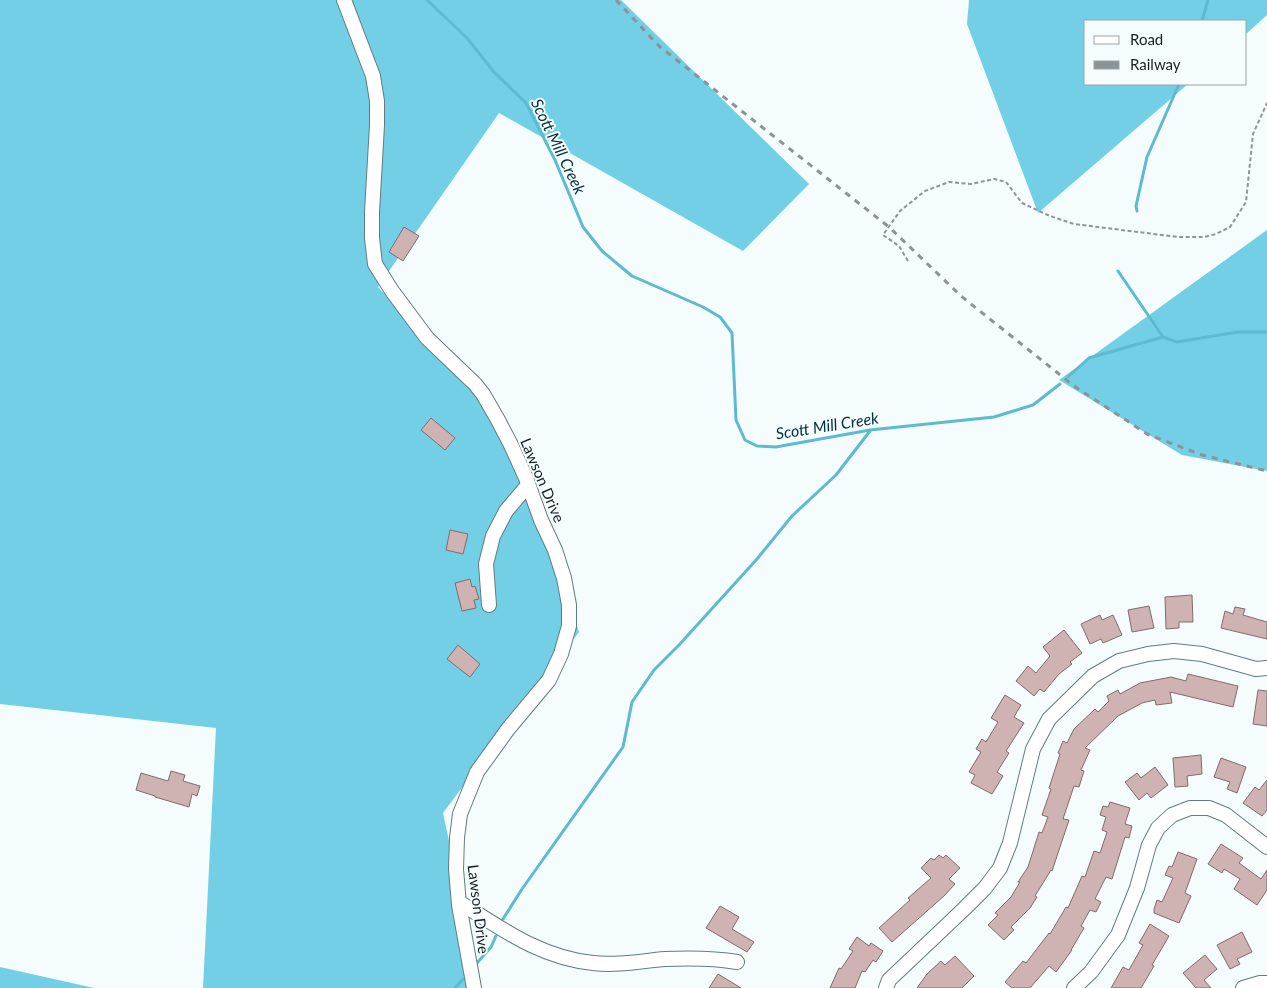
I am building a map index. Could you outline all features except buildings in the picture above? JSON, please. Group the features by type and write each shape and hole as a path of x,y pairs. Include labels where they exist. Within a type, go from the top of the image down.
{"street":[{"name":"Lawson Drive","path":"344,0 373,76 376,101 377,125 372,229 375,264 392,291 427,338 483,394 511,445 555,550 564,578 569,605 569,626 561,654 549,680 508,729 477,772 460,814 456,869 459,902 474,988"},
{"path":"489,605 486,564 493,536 506,512 528,485"},
{"path":"886,988 889,980 964,909 1000,868 1010,843 1033,749 1049,719 1093,676 1119,661 1148,654 1174,651 1202,654 1256,668 1267,668"},
{"path":"1074,988 1090,972 1118,935 1137,888 1149,845 1158,828 1172,815 1190,808 1209,808 1226,815 1267,847"},
{"path":"459,902 525,943 562,958 594,963 666,959 716,959 737,962"},
{"path":"1243,988 1267,983"}],"path":[{"path":"908,261 898,246 883,235 900,211 925,191 948,182 971,184 994,179 1006,182 1022,203 1050,216 1074,224 1178,237 1204,237 1216,234 1230,227 1246,202 1253,134 1267,103"}],"shaded area":[{"path":"0,0 621,0 809,184 743,251 499,113 378,287 512,434 579,632 443,813 481,988 203,988 216,728 0,704"},
{"path":"969,0 1267,0 1267,15 1247,33 1247,20 1084,20 1084,85 1187,85 1038,213 967,24"},
{"path":"1267,230 1267,471 1182,455 1059,380"},
{"path":"0,967 94,988 0,988"}],"waterway":[{"name":"Scott Mill Creek","path":"427,0 467,38 493,71 526,103 555,160 583,227 602,251 632,276 703,307 720,317 732,333 736,420 745,440 757,446 776,447 870,430 994,417 1033,405 1060,384"},
{"path":"1202,20 1208,0"},
{"path":"1137,211 1136,206 1147,157 1179,85"},
{"path":"1118,271 1163,337"},
{"name":"Scott Mill Creek","path":"1068,377 1089,358 1163,337 1177,342 1238,332 1267,332"},
{"path":"503,919 522,889 623,747 632,702 654,670 757,559 792,516 836,475 870,431"},
{"path":"477,963 491,947 496,936"},
{"path":"455,988 463,979"}],"railway":[{"path":"616,0 659,46 889,227 961,296 1074,386 1147,434 1202,455 1267,471"}]}
